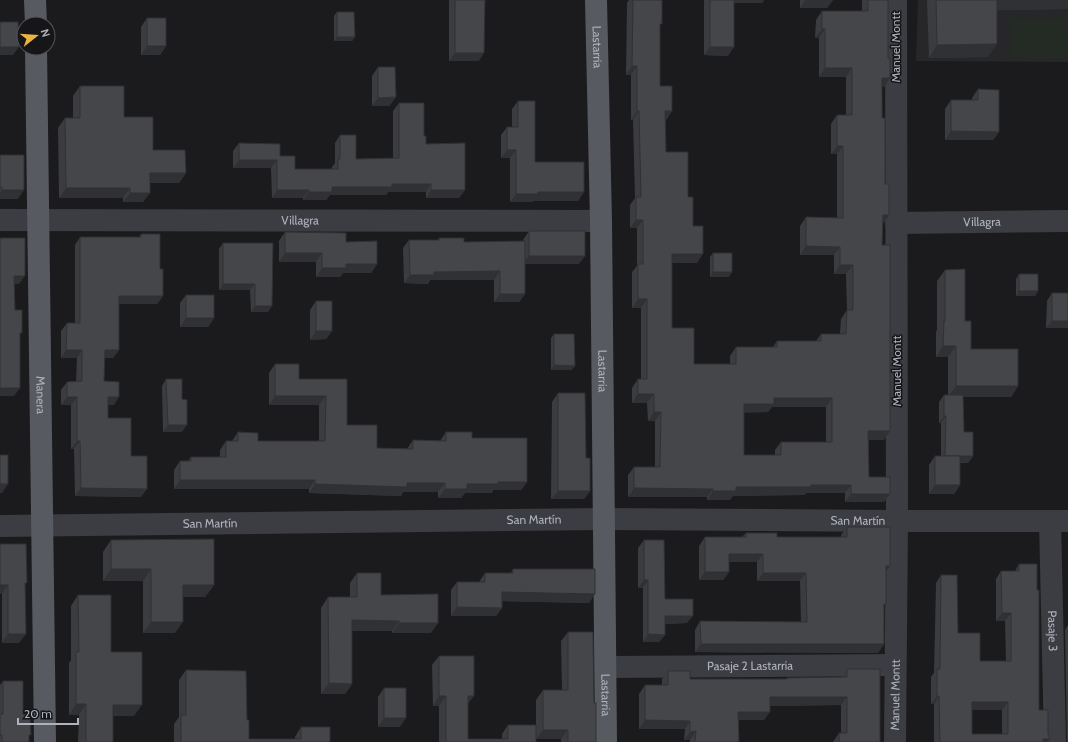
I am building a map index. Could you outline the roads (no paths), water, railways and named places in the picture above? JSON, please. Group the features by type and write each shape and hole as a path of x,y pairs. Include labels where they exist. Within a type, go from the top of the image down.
{"main road":[{"path":"35,0 36,16"},
{"name":"Lastarria","path":"596,0 601,221 606,742"},
{"name":"Manera","path":"36,56 44,742"}],"street":[{"name":"Manuel Montt","path":"895,742 897,521 896,0"},
{"name":"Villagra","path":"0,220 601,221"},
{"name":"Villagra","path":"896,223 1068,221"},
{"name":"San Martín","path":"0,526 604,519 1059,521"},
{"name":"Pasaje 3","path":"1055,742 1059,521"},
{"name":"Pasaje 2 Lastarria","path":"606,667 895,666"}]}
